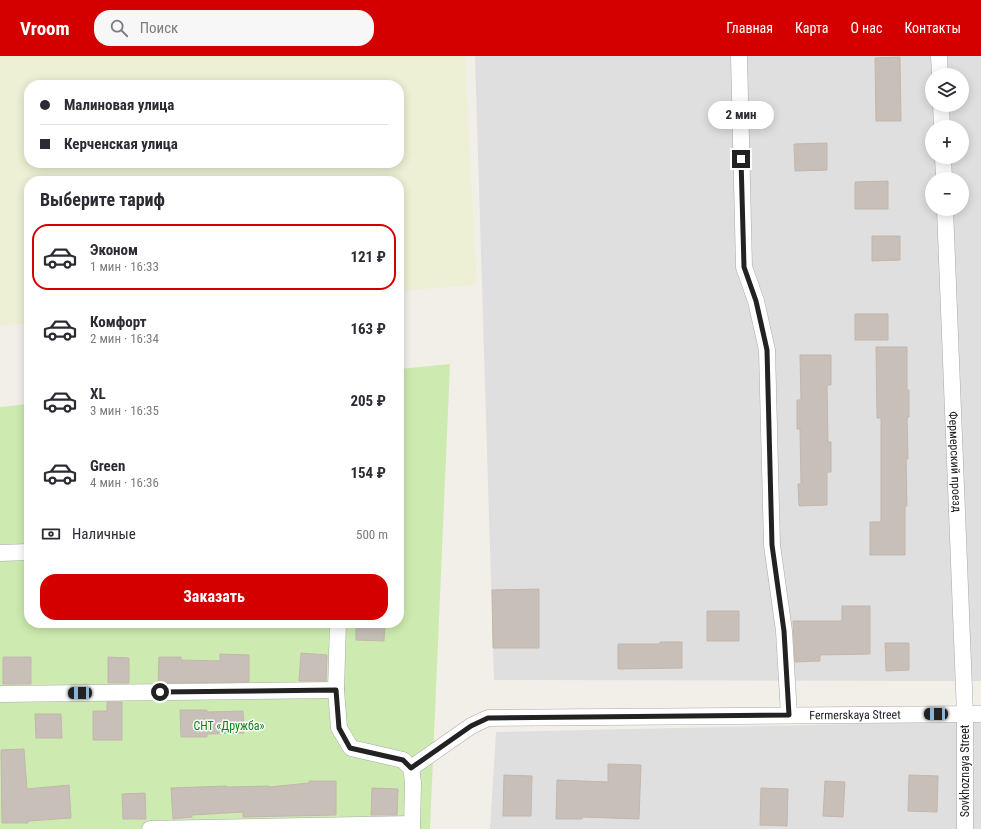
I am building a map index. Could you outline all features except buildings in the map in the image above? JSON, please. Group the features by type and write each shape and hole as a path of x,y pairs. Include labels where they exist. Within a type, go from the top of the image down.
{"street":[{"path":"739,56 744,267 756,301 767,350 772,545 784,631 789,715"},
{"path":"939,56 940,68"},
{"name":"Фермерский проезд","path":"945,216 973,714"},
{"path":"0,553 24,552"},
{"path":"150,829 412,827 413,782 411,768 403,760 350,748 339,728 336,690 338,628"},
{"path":"0,694 336,690"},
{"name":"Fermerskaya Street","path":"411,768 471,726 488,718 973,714"},
{"name":"Sovkhoznaya Street","path":"965,829 973,714"}],"shaded area":[{"path":"475,56 981,56 981,681 494,680"},
{"path":"944,722 981,723 981,829 490,829 496,732"}],"green space":[{"path":"0,56 465,56 477,285 404,291 404,176 24,176 24,324 0,326"},
{"name":"СНТ «Дружба»","path":"450,364 430,829 0,829 0,407 24,405 24,628 404,628 404,369"}],"route":[{"path":"160,692 336,690 339,728 350,748 403,760 411,768 471,726 488,718 789,715 784,631 772,545 767,350 756,301 744,267 741,159"}]}
